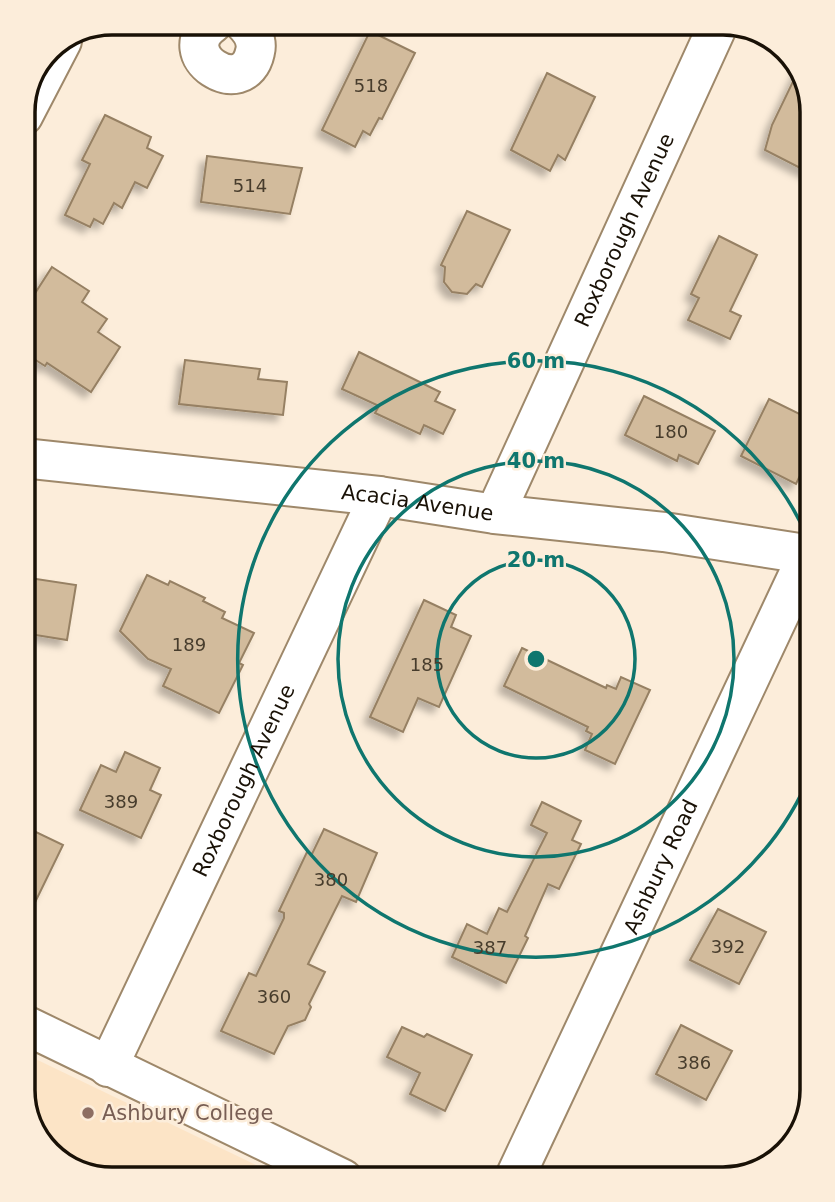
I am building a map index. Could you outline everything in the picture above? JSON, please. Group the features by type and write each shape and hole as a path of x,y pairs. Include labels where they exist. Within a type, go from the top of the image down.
{"street":[{"path":"200,35 200,51 208,66 216,72 234,73 250,64 256,47 252,35"},
{"name":"Roxborough Avenue","path":"495,514 714,35"},
{"name":"Acacia Avenue","path":"35,459 379,495 495,514 664,532 800,553"},
{"name":"Roxborough Avenue","path":"108,1067 379,495"},
{"name":"Ashbury Road","path":"520,1167 800,576"},
{"path":"35,1030 318,1167"}],"shaded area":[{"name":"Ashbury College","path":"35,1059 260,1167 106,1167 73,1157 57,1145 41,1120 35,1090"}],"building":[{"path":"368,35 378,35 415,53 382,119 379,118 370,135 363,131 355,147 322,130"},
{"path":"547,73 595,97 565,160 558,155 550,171 511,150"},
{"path":"793,81 800,112 800,168 765,150 772,125"},
{"path":"105,115 151,137 147,148 163,156 147,188 135,182 122,208 114,203 103,224 94,219 90,227 65,215 90,164 82,160"},
{"path":"207,156 302,168 290,214 201,202"},
{"path":"467,211 510,230 482,287 476,284 467,294 452,292 444,282 445,267 441,265"},
{"path":"719,236 757,255 730,311 741,316 730,339 688,320 699,298 691,294"},
{"path":"52,267 89,291 82,302 107,319 98,332 120,347 91,392 47,363 45,366 35,360 35,293"},
{"path":"359,352 440,392 435,401 455,410 443,434 424,425 420,434 375,413 379,406 342,389"},
{"path":"185,360 260,369 258,379 287,382 283,415 179,404"},
{"path":"644,396 715,431 698,464 679,455 677,461 625,435"},
{"path":"769,399 800,414 800,476 796,484 741,456"},
{"path":"147,575 168,585 170,581 205,598 203,601 225,612 222,618 254,633 239,663 243,665 219,713 163,686 171,669 148,659 120,631"},
{"path":"35,579 76,585 67,640 35,635"},
{"path":"424,600 456,615 451,627 471,636 439,707 418,698 403,732 370,717"},
{"path":"522,648 606,688 607,685 616,689 621,677 650,690 615,764 585,750 592,734 586,731 588,727 504,686"},
{"path":"125,752 160,768 150,790 161,795 141,838 80,810 101,765 116,772"},
{"path":"542,802 581,821 572,840 581,844 559,889 548,884 525,936 528,938 506,983 452,957 467,924 487,934 499,908 507,912 547,833 531,825"},
{"path":"324,829 377,853 356,902 342,896 308,964 325,972 309,1004 311,1007 305,1020 288,1026 274,1054 221,1031 249,973 256,976 284,918 284,913 279,911 307,852 312,854"},
{"path":"35,834 63,845 35,902"},
{"path":"718,909 766,932 739,984 690,960"},
{"path":"681,1025 732,1051 706,1100 656,1074"},
{"path":"402,1027 424,1037 427,1034 472,1055 445,1111 410,1094 420,1073 387,1057"}],"place":[{"name":"Ashbury College","path":"88,1113"}]}
